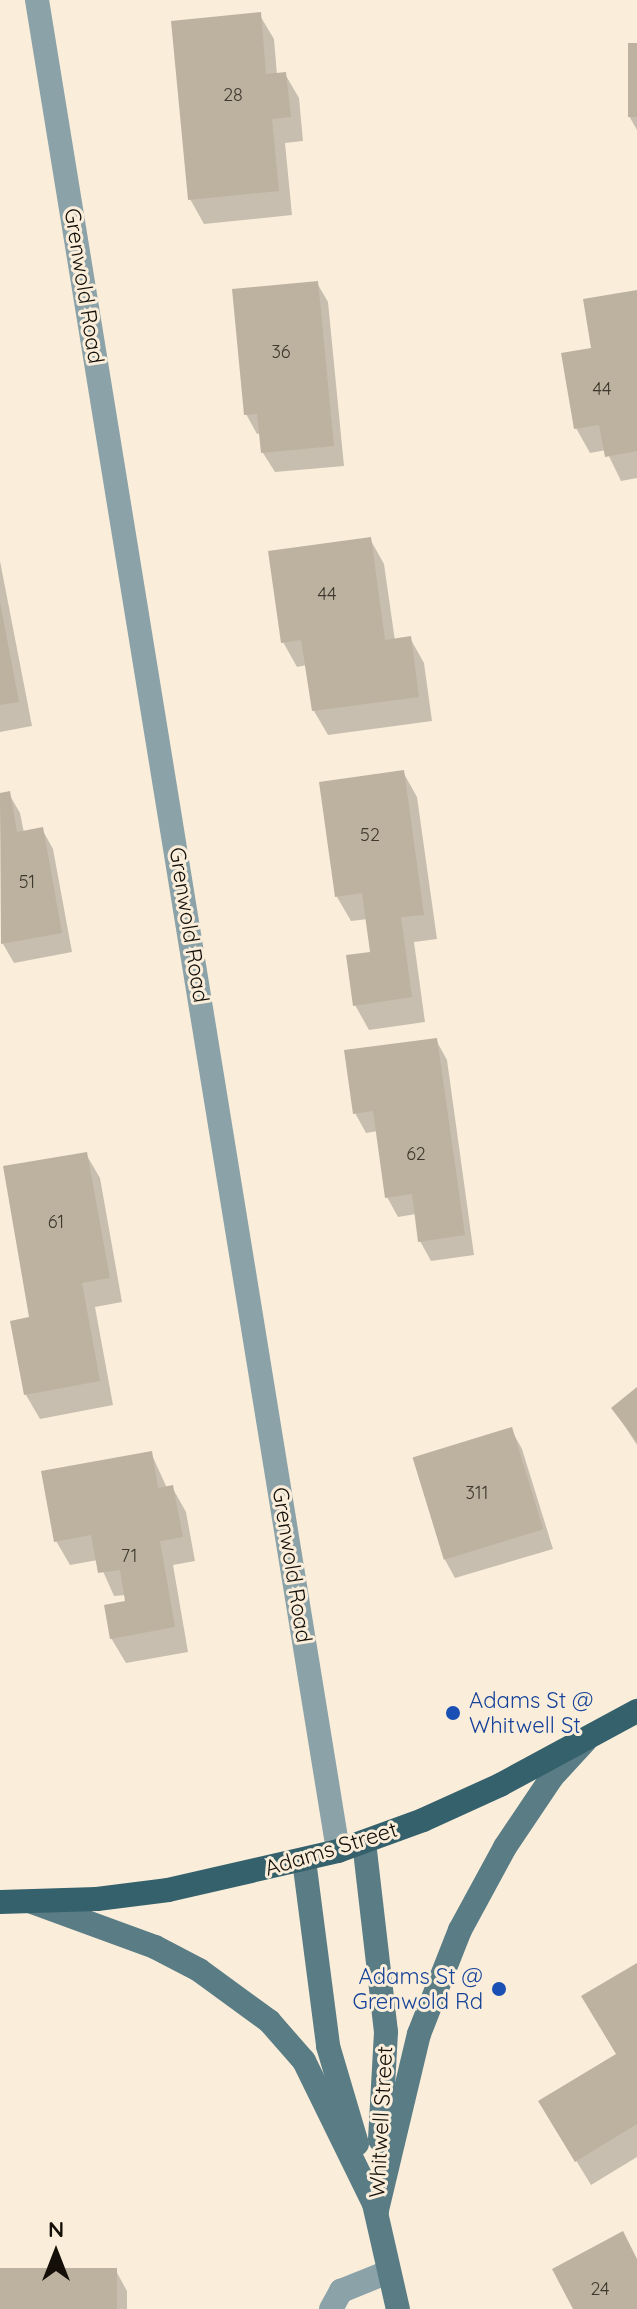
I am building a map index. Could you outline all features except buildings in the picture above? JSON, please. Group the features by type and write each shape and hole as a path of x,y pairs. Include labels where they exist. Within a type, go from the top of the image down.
{"main road":[{"name":"Adams Street","path":"0,1902 168,1890 338,1851 500,1785 637,1711"}],"street":[{"name":"Grenwold Road","path":"37,0 338,1851"},
{"path":"377,2210 419,2034 460,1930 505,1847 552,1777 588,1738"},
{"name":"Whitwell Street","path":"364,1842 386,2032 377,2210"},
{"name":"Whitwell Street","path":"304,1860 328,2046 377,2210 398,2309"},
{"path":"32,1902 155,1947 210,1977 269,2021 304,2061 377,2210"},
{"path":"331,2309 341,2291 388,2272"}],"place":[{"name":"Adams St @ Whitwell St","path":"453,1713"},
{"name":"Adams St @ Grenwold Rd","path":"499,1989"}]}
